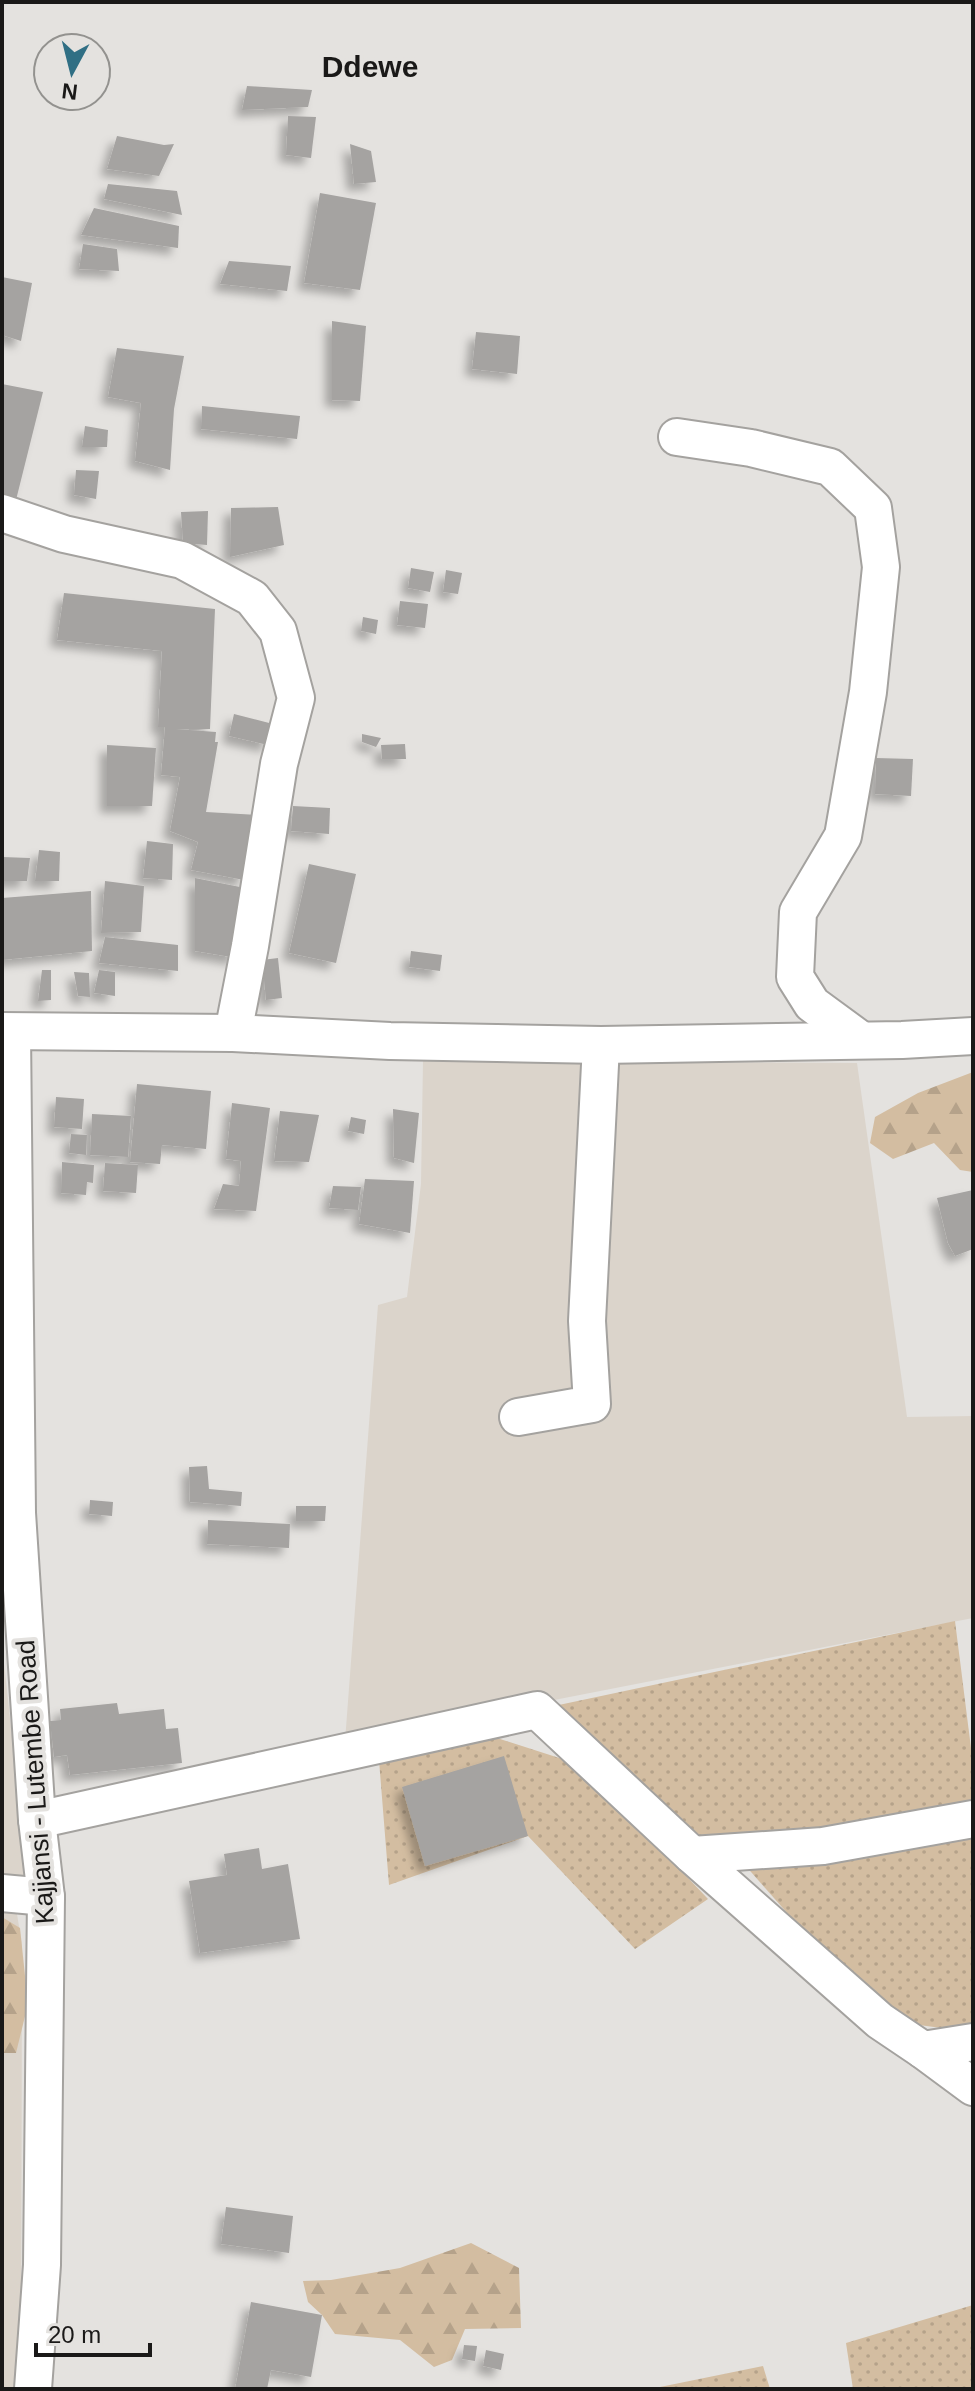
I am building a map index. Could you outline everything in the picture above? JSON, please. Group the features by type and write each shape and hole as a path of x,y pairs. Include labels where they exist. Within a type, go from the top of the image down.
{"street":[{"path":"677,437 751,448 830,467 873,508 881,567 868,692 843,836 798,912 795,977 812,1004 861,1040"},
{"path":"2,513 64,534 182,560 252,598 278,631 296,698 279,764 233,1033"},
{"path":"7,1032 233,1033 390,1041 601,1045 973,1036"},
{"name":"Kajjansi - Lutembe Road","path":"7,1032 17,1513 37,1820 46,1897 42,2265 33,2389"},
{"path":"518,1417 592,1404 587,1321 601,1045"},
{"path":"37,1820 537,1710 692,1855 880,2021 973,2087"},
{"path":"692,1855 823,1846 973,1819"},
{"path":"2,1893 46,1897"},
{"path":"923,2050 973,2042"}],"shaded area":[{"path":"423,1061 857,1063 907,1417 973,1416 973,1618 345,1741 378,1305 407,1297 421,1184"},
{"path":"2,1645 28,1882 2,1880"},
{"path":"2,1910 17,1914 22,1945 21,2389 2,2389"}],"green space":[{"path":"973,1072 973,1172 960,1170 934,1143 893,1159 870,1143 875,1117 918,1093"},
{"path":"955,1621 973,1764 973,1804 803,1831 709,1841 665,1819 554,1706"},
{"path":"497,1738 581,1765 708,1899 635,1949 528,1836 389,1885 379,1760"},
{"path":"973,1831 973,2025 949,2029 904,2023 804,1932 744,1864"},
{"path":"2,1917 20,1928 28,2004 16,2053 2,2053"},
{"path":"471,2243 519,2268 521,2328 465,2329 452,2360 434,2367 400,2340 335,2334 308,2302 303,2281 331,2280 400,2268"},
{"path":"973,2305 973,2389 853,2389 846,2343"},
{"path":"763,2366 770,2389 660,2389 660,2387"}],"building":[{"path":"247,86 312,90 308,107 242,110"},
{"path":"288,116 316,117 311,158 286,155"},
{"path":"117,136 174,144 159,176 107,169"},
{"path":"350,144 371,151 376,182 354,184"},
{"path":"108,184 177,191 182,215 104,199"},
{"path":"320,193 376,203 360,290 304,283"},
{"path":"94,208 179,226 178,248 81,235"},
{"path":"83,244 117,249 119,271 79,269"},
{"path":"229,261 291,266 287,291 220,284"},
{"path":"2,277 32,283 21,341 2,335"},
{"path":"332,321 366,326 360,401 332,400"},
{"path":"476,332 520,336 517,374 472,369"},
{"path":"117,348 184,356 174,409 170,470 135,461 141,403 108,397"},
{"path":"2,384 43,392 16,500 2,497"},
{"path":"202,406 300,416 297,439 201,429"},
{"path":"85,426 108,430 107,447 82,447"},
{"path":"76,470 99,471 96,499 74,495"},
{"path":"278,507 284,545 230,557 231,508"},
{"path":"208,511 207,545 183,543 181,512"},
{"path":"411,568 434,572 430,592 408,588"},
{"path":"446,570 462,573 458,594 443,592"},
{"path":"64,593 215,609 210,729 176,729 216,732 215,742 218,742 206,812 258,815 244,880 191,870 198,842 170,831 180,777 161,775 165,727 158,727 162,651 57,640"},
{"path":"400,601 428,604 425,628 397,625"},
{"path":"363,617 378,620 376,634 361,631"},
{"path":"234,714 273,724 268,745 229,736"},
{"path":"362,734 381,738 376,747 362,742"},
{"path":"405,744 406,759 382,759 381,745"},
{"path":"107,745 156,748 152,806 107,806"},
{"path":"876,758 913,759 911,796 875,794"},
{"path":"293,806 330,808 329,834 291,831"},
{"path":"147,841 173,844 172,880 143,878"},
{"path":"39,850 60,852 59,881 35,881"},
{"path":"2,857 30,858 27,881 2,881"},
{"path":"309,864 356,874 336,963 289,953"},
{"path":"195,878 240,887 237,958 195,951"},
{"path":"105,881 144,886 141,932 101,933"},
{"path":"91,891 92,951 2,960 2,898"},
{"path":"105,937 178,945 178,971 99,963"},
{"path":"411,951 442,955 440,971 409,967"},
{"path":"278,958 282,998 266,1000 262,960"},
{"path":"42,970 51,970 51,1000 38,1001"},
{"path":"99,970 115,972 115,996 94,993"},
{"path":"74,972 89,973 90,997 78,996"},
{"path":"137,1084 211,1091 206,1149 162,1145 160,1164 130,1162"},
{"path":"56,1097 84,1099 82,1129 54,1127"},
{"path":"232,1103 270,1108 256,1211 214,1209 223,1184 239,1186 241,1161 226,1159"},
{"path":"393,1109 419,1113 414,1163 394,1158"},
{"path":"280,1111 319,1115 309,1162 274,1161"},
{"path":"92,1114 131,1116 128,1157 90,1155"},
{"path":"351,1117 366,1120 364,1134 348,1131"},
{"path":"71,1134 87,1135 86,1155 69,1153"},
{"path":"62,1162 94,1165 93,1183 87,1182 86,1195 61,1193"},
{"path":"105,1163 138,1165 136,1193 103,1191"},
{"path":"365,1179 414,1181 410,1233 359,1224"},
{"path":"333,1186 361,1187 358,1210 329,1208"},
{"path":"973,1190 973,1249 955,1256 948,1243 937,1198"},
{"path":"207,1466 209,1489 242,1492 241,1506 190,1502 189,1467"},
{"path":"90,1500 113,1502 112,1516 89,1514"},
{"path":"296,1506 326,1506 325,1521 296,1521"},
{"path":"208,1520 290,1524 289,1548 207,1544"},
{"path":"117,1703 119,1714 164,1709 166,1729 178,1728 182,1763 70,1775 67,1755 54,1757 50,1721 61,1720 60,1709"},
{"path":"504,1756 528,1836 425,1866 402,1787"},
{"path":"259,1848 262,1869 288,1864 300,1939 200,1953 189,1881 227,1875 224,1854"},
{"path":"226,2207 293,2216 289,2253 221,2244"},
{"path":"251,2302 322,2315 311,2377 271,2370 267,2389 235,2389"},
{"path":"464,2345 477,2346 475,2361 462,2359"},
{"path":"486,2350 504,2354 501,2370 483,2366"}],"district":[{"name":"Ddewe","path":"370,66"}]}
